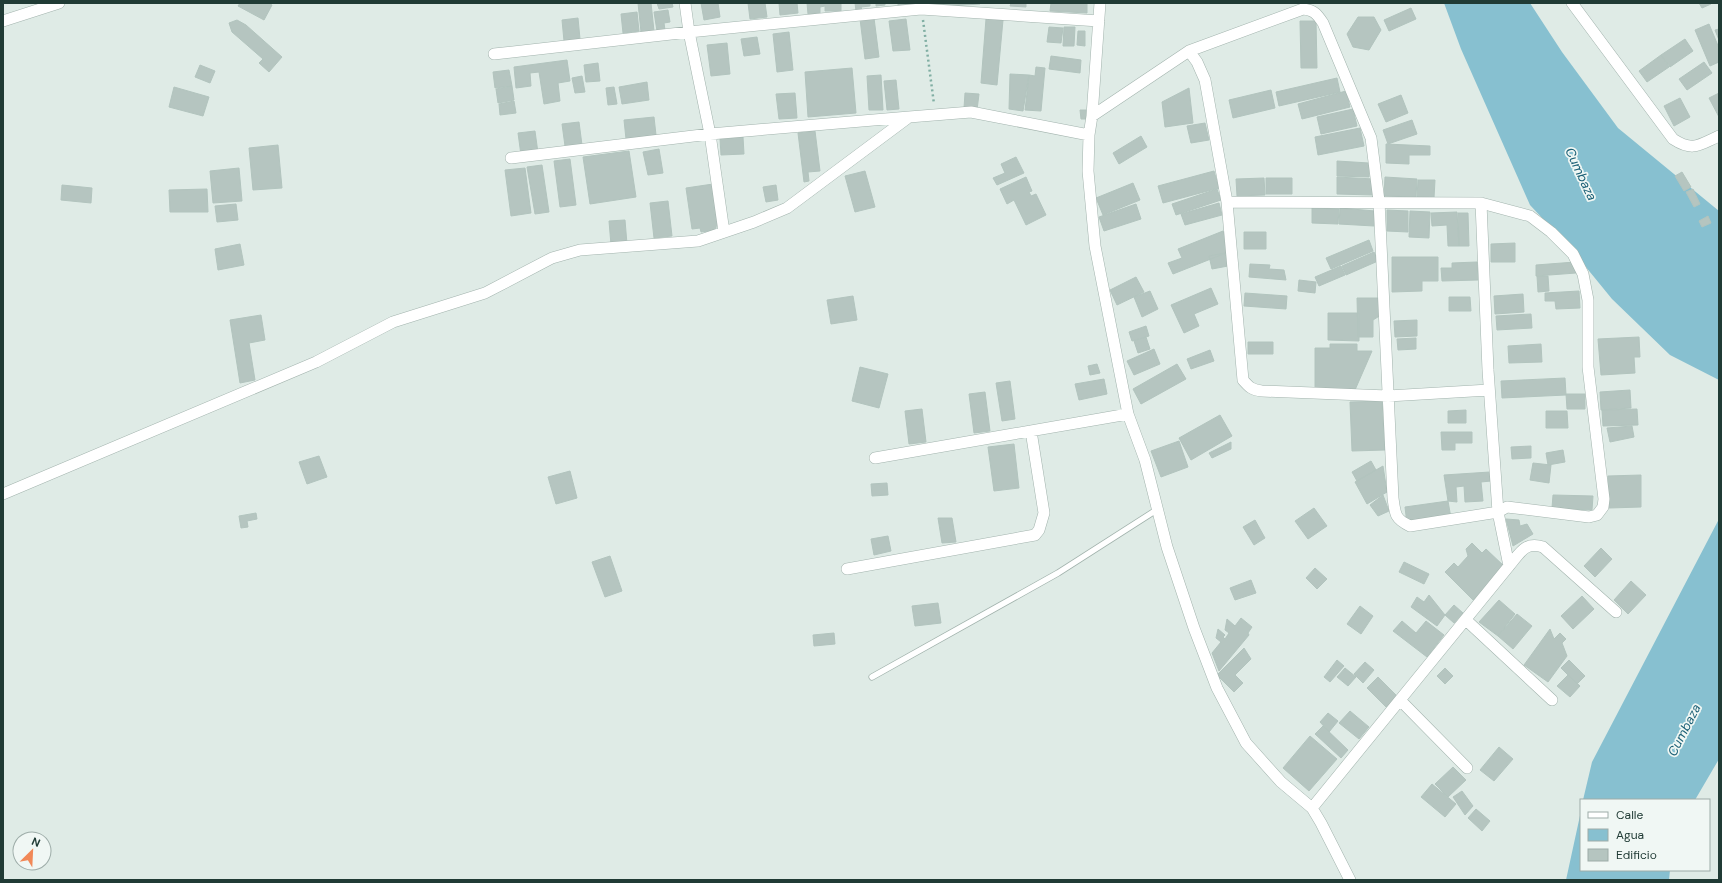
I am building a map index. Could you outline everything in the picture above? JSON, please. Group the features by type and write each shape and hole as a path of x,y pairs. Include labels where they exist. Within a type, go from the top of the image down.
{"street":[{"path":"3,21 59,3"},
{"path":"685,3 689,32 710,134 724,232"},
{"path":"1100,3 1092,116 1089,135 1088,171 1095,246 1128,414 1145,460 1167,547 1194,628 1217,688 1246,743 1281,782 1312,808 1350,880"},
{"path":"1572,3 1673,139 1690,147 1697,146 1719,136"},
{"path":"494,54 689,32 921,9 1099,21"},
{"path":"1092,116 1189,51 1303,9 1311,10 1318,15 1371,138 1379,201 1395,514 1401,522 1410,526 1498,512 1507,507 1589,517 1597,515 1603,507 1604,499 1588,367 1588,300 1583,274 1573,254 1551,232 1530,216 1481,203 1428,204 1379,201 1227,202"},
{"path":"1189,51 1198,62 1206,80 1227,202 1243,380 1254,390 1262,391 1388,396 1489,390"},
{"path":"511,158 710,134 971,112 1089,135"},
{"path":"3,494 309,366 393,322 485,294 552,258 580,250 698,241 787,208 910,117"},
{"path":"1481,203 1489,390 1498,512 1509,566"},
{"path":"875,458 1128,414"},
{"path":"847,569 1035,535 1039,530 1044,513 1032,431"},
{"path":"1312,808 1401,701 1509,566 1529,545 1535,544 1543,547 1616,612"},
{"path":"1466,620 1552,700"},
{"path":"1401,701 1467,768"}],"lane":[{"path":"872,677 1058,573 1158,509"}],"path":[{"path":"921,9 935,114"}],"water":[{"name":"Cumbaza","path":"1444,3 1530,3 1562,52 1618,128 1719,211 1719,380 1670,355 1612,299 1572,250 1530,205 1461,49"},
{"name":"Cumbaza","path":"1719,519 1719,759 1696,799 1583,799 1592,762"},
{"path":"1580,816 1580,871 1670,871 1669,880 1566,880"}],"building":[{"path":"240,3 268,3 272,5 264,20 238,6"},
{"path":"638,3 651,3 654,31 641,32"},
{"path":"657,3 672,3 673,7 659,9"},
{"path":"701,3 718,3 720,17 704,20"},
{"path":"748,3 765,3 767,17 750,19"},
{"path":"779,3 797,3 798,13 780,15"},
{"path":"807,3 841,3 841,11 825,11 825,6 820,7 820,13 808,14"},
{"path":"855,3 870,3 870,6 861,7 862,10 856,11"},
{"path":"876,3 885,3 885,5 876,6"},
{"path":"898,3 917,3 917,4 898,6"},
{"path":"935,3 980,3 980,4 935,7"},
{"path":"1011,3 1026,3 1026,7 1010,6"},
{"path":"1051,3 1087,3 1087,13 1050,11"},
{"path":"1699,3 1710,3 1711,4 1702,8"},
{"path":"1411,8 1416,19 1389,31 1384,20"},
{"path":"668,10 670,22 664,23 665,30 657,31 654,12"},
{"path":"637,12 639,31 623,33 621,14"},
{"path":"1358,17 1374,17 1381,30 1369,50 1353,47 1347,34"},
{"path":"578,18 580,39 564,41 562,20"},
{"path":"874,18 879,57 865,59 860,19"},
{"path":"906,19 910,50 893,51 889,21"},
{"path":"986,19 1003,20 997,85 981,83"},
{"path":"237,20 246,25 282,57 269,72 259,63 263,59 232,32 229,23"},
{"path":"1300,21 1316,21 1317,68 1301,68"},
{"path":"1709,24 1719,48 1719,62 1710,66 1695,30"},
{"path":"1049,27 1063,28 1061,43 1047,42"},
{"path":"1064,27 1075,27 1074,46 1063,46"},
{"path":"1719,29 1719,40 1715,30"},
{"path":"1078,31 1085,31 1085,46 1077,45"},
{"path":"789,32 793,70 777,72 773,34"},
{"path":"757,37 760,54 744,56 741,39"},
{"path":"1685,39 1693,51 1670,67 1661,55"},
{"path":"727,43 730,74 711,76 707,45"},
{"path":"1661,55 1669,67 1647,82 1639,71"},
{"path":"1051,56 1081,60 1080,73 1049,69"},
{"path":"567,60 570,81 558,83 560,101 544,104 539,72 530,73 531,86 516,88 514,67"},
{"path":"1704,62 1712,73 1687,90 1679,79"},
{"path":"598,63 600,81 586,82 584,65"},
{"path":"200,65 215,71 210,83 195,77"},
{"path":"1036,67 1045,68 1041,111 1025,110 1029,75 1035,76"},
{"path":"852,68 856,113 808,117 805,72"},
{"path":"509,70 512,86 495,88 493,72"},
{"path":"1010,74 1029,75 1023,111 1009,109"},
{"path":"881,75 883,110 869,110 867,76"},
{"path":"582,76 585,92 575,93 572,78"},
{"path":"1337,78 1340,92 1279,106 1276,92"},
{"path":"896,80 899,109 887,110 884,81"},
{"path":"647,82 649,100 622,104 619,87"},
{"path":"512,86 514,100 498,103 496,89"},
{"path":"174,87 209,97 203,116 169,107"},
{"path":"614,87 617,104 608,105 606,88"},
{"path":"1189,88 1193,123 1165,127 1162,102"},
{"path":"1271,90 1275,108 1233,118 1229,100"},
{"path":"1346,91 1350,107 1302,119 1298,104"},
{"path":"795,93 797,118 779,119 776,94"},
{"path":"965,93 979,94 977,110 964,108"},
{"path":"1719,93 1719,117 1709,98"},
{"path":"1401,95 1408,113 1386,122 1378,104"},
{"path":"1680,98 1690,117 1674,126 1664,106"},
{"path":"514,101 516,113 500,115 499,104"},
{"path":"1353,109 1357,126 1321,134 1317,117"},
{"path":"1080,110 1086,110 1086,119 1081,119"},
{"path":"654,117 656,135 626,139 624,120"},
{"path":"1412,120 1417,134 1388,144 1383,130"},
{"path":"579,122 582,145 565,146 562,124"},
{"path":"1205,123 1209,140 1191,143 1187,126"},
{"path":"1360,128 1364,146 1318,155 1315,137"},
{"path":"535,131 538,153 521,155 518,133"},
{"path":"815,131 820,171 808,172 809,181 804,182 798,133"},
{"path":"1141,136 1147,147 1119,164 1113,153"},
{"path":"743,137 744,154 721,155 720,139"},
{"path":"1386,144 1430,146 1430,155 1409,155 1409,164 1386,163"},
{"path":"278,145 282,188 253,190 249,148"},
{"path":"659,149 663,173 648,175 643,152"},
{"path":"629,151 636,197 590,204 583,157"},
{"path":"1016,157 1024,173 997,185 993,178 1005,173 1001,164"},
{"path":"570,159 576,205 560,207 554,161"},
{"path":"1337,161 1369,163 1369,177 1337,176"},
{"path":"542,165 549,212 535,214 527,167"},
{"path":"239,168 242,201 213,203 210,171"},
{"path":"525,168 531,213 511,216 505,170"},
{"path":"865,171 875,207 855,212 845,176"},
{"path":"1214,171 1219,188 1163,203 1158,186"},
{"path":"1682,172 1691,187 1684,191 1675,176"},
{"path":"1026,177 1032,191 1029,192 1031,196 1036,194 1046,215 1026,225 1014,200 1007,204 1000,189"},
{"path":"1337,177 1374,179 1373,195 1337,194"},
{"path":"1385,177 1417,179 1416,197 1384,196"},
{"path":"1264,178 1265,195 1237,196 1236,179"},
{"path":"1266,178 1292,178 1292,194 1266,194"},
{"path":"1418,180 1435,180 1434,198 1417,197"},
{"path":"1133,183 1140,200 1103,215 1096,198"},
{"path":"713,184 720,226 716,226 716,230 701,232 700,228 692,229 686,188"},
{"path":"62,185 92,188 91,203 61,200"},
{"path":"776,185 778,200 766,202 763,187"},
{"path":"207,189 208,212 170,212 169,190"},
{"path":"1217,189 1221,200 1176,215 1172,204"},
{"path":"1693,189 1700,204 1694,207 1686,192"},
{"path":"668,201 672,236 654,238 650,203"},
{"path":"1219,203 1222,215 1185,225 1181,214"},
{"path":"236,204 238,220 217,222 215,206"},
{"path":"1136,204 1141,219 1104,231 1099,217"},
{"path":"1312,208 1339,209 1338,224 1312,223"},
{"path":"1340,208 1375,211 1374,226 1339,224"},
{"path":"1387,210 1408,211 1408,232 1387,231"},
{"path":"1410,211 1430,212 1429,238 1409,237"},
{"path":"1457,212 1459,246 1448,246 1447,225 1432,226 1431,213"},
{"path":"1458,213 1468,213 1469,246 1459,246"},
{"path":"1708,216 1711,223 1702,227 1699,221"},
{"path":"625,220 627,244 611,245 609,221"},
{"path":"1223,231 1231,251 1173,274 1168,263 1182,258 1178,249"},
{"path":"1244,232 1266,232 1266,249 1244,249"},
{"path":"1369,240 1373,251 1331,269 1326,258"},
{"path":"1515,243 1515,262 1491,262 1491,244"},
{"path":"240,244 244,265 218,270 215,249"},
{"path":"1374,252 1378,261 1346,275 1342,266"},
{"path":"1225,253 1228,266 1212,269 1209,256"},
{"path":"1392,257 1438,257 1438,281 1422,281 1422,291 1392,292"},
{"path":"1477,262 1478,280 1442,281 1441,268 1452,268 1452,263"},
{"path":"1575,262 1576,273 1536,276 1536,265"},
{"path":"1250,264 1270,265 1269,269 1284,270 1286,280 1249,277"},
{"path":"1341,266 1345,275 1319,286 1315,277"},
{"path":"1537,276 1548,276 1549,291 1538,292"},
{"path":"1136,277 1144,292 1117,305 1110,290"},
{"path":"1299,280 1316,282 1315,293 1298,291"},
{"path":"1211,288 1218,304 1194,314 1199,326 1184,333 1171,305"},
{"path":"1150,291 1158,309 1142,317 1134,297"},
{"path":"1579,291 1580,308 1556,309 1555,301 1545,301 1545,293"},
{"path":"1245,293 1287,296 1286,309 1244,306"},
{"path":"1523,294 1524,312 1495,314 1494,296"},
{"path":"853,296 857,320 831,324 827,300"},
{"path":"1449,297 1470,297 1471,311 1449,311"},
{"path":"1357,298 1381,298 1381,315 1373,320 1373,337 1358,337"},
{"path":"1328,313 1359,313 1359,341 1328,340"},
{"path":"1531,314 1532,328 1497,330 1496,316"},
{"path":"261,315 265,340 249,343 255,380 240,383 230,320"},
{"path":"1417,320 1417,336 1395,337 1394,321"},
{"path":"1146,326 1149,336 1132,341 1129,332"},
{"path":"1146,337 1150,349 1138,353 1134,341"},
{"path":"1639,337 1640,357 1634,357 1635,373 1601,375 1598,339"},
{"path":"1416,338 1416,349 1398,350 1397,339"},
{"path":"1248,342 1273,342 1273,354 1248,354"},
{"path":"1330,344 1357,344 1357,351 1372,351 1355,390 1315,390 1315,348 1330,348"},
{"path":"1541,344 1542,362 1509,363 1508,346"},
{"path":"1154,349 1160,364 1134,375 1127,361"},
{"path":"1210,350 1214,361 1191,369 1187,359"},
{"path":"1097,364 1100,373 1090,375 1088,366"},
{"path":"1177,364 1186,379 1141,404 1133,389"},
{"path":"860,367 888,374 879,408 852,401"},
{"path":"1565,378 1566,395 1502,398 1501,381"},
{"path":"1104,379 1107,394 1079,400 1075,384"},
{"path":"1010,381 1015,419 1002,421 996,383"},
{"path":"1630,390 1631,408 1601,410 1600,392"},
{"path":"985,392 990,431 974,433 969,394"},
{"path":"1566,394 1585,394 1585,409 1567,409"},
{"path":"1382,401 1385,450 1352,451 1350,402"},
{"path":"922,409 926,442 909,444 905,411"},
{"path":"1637,409 1638,425 1603,426 1602,410"},
{"path":"1466,410 1466,423 1448,423 1448,411"},
{"path":"1546,411 1567,411 1568,428 1546,428"},
{"path":"1220,415 1232,436 1191,460 1179,438"},
{"path":"1632,426 1634,437 1610,442 1607,428"},
{"path":"1441,432 1472,432 1472,443 1455,443 1455,450 1442,450"},
{"path":"1179,441 1188,467 1161,477 1151,451"},
{"path":"1231,442 1231,449 1212,458 1209,453"},
{"path":"1014,444 1019,488 994,491 988,447"},
{"path":"1531,446 1531,458 1512,459 1511,447"},
{"path":"1563,450 1565,462 1548,465 1546,453"},
{"path":"319,456 327,477 307,484 299,462"},
{"path":"1371,461 1376,470 1357,481 1352,472"},
{"path":"1533,463 1551,465 1549,483 1530,480"},
{"path":"1383,466 1387,492 1367,504 1355,482"},
{"path":"570,471 577,498 556,504 548,477"},
{"path":"1490,472 1491,481 1481,482 1483,501 1465,502 1464,486 1456,487 1457,502 1448,501 1444,475"},
{"path":"1641,475 1641,507 1609,508 1608,476"},
{"path":"887,483 888,495 872,496 871,484"},
{"path":"1383,495 1389,511 1378,516 1370,505"},
{"path":"1553,495 1593,496 1592,510 1552,508"},
{"path":"1448,501 1451,518 1407,524 1405,507"},
{"path":"1314,508 1327,526 1308,539 1295,521"},
{"path":"256,513 257,519 247,521 248,527 241,528 239,516"},
{"path":"938,518 952,518 956,542 942,543"},
{"path":"1506,519 1519,520 1520,526 1527,524 1533,534 1513,546"},
{"path":"1255,520 1265,538 1254,545 1243,527"},
{"path":"888,536 891,551 874,555 871,539"},
{"path":"1472,543 1482,553 1486,549 1505,567 1473,600 1445,572 1454,563 1458,567 1468,556 1466,549"},
{"path":"1601,548 1612,559 1595,577 1584,566"},
{"path":"610,556 622,591 605,597 592,562"},
{"path":"1404,562 1429,574 1424,584 1399,572"},
{"path":"1315,568 1327,579 1317,589 1306,578"},
{"path":"1251,580 1256,593 1235,600 1230,588"},
{"path":"1631,581 1646,595 1628,614 1614,600"},
{"path":"1429,595 1445,615 1437,626 1411,607 1417,597 1424,602"},
{"path":"1582,596 1594,609 1573,629 1561,616"},
{"path":"1499,600 1515,614 1498,636 1479,622"},
{"path":"938,603 941,623 915,626 912,606"},
{"path":"1454,605 1463,613 1454,623 1445,615"},
{"path":"1360,606 1373,616 1361,634 1347,624"},
{"path":"1517,614 1532,626 1513,649 1498,636"},
{"path":"1241,618 1252,627 1248,633 1249,635 1219,671 1212,653 1221,642 1216,638 1218,629 1225,635 1223,637 1225,639 1229,633 1225,630 1227,619 1235,626"},
{"path":"1402,621 1416,633 1426,621 1444,635 1427,657 1393,631"},
{"path":"1550,629 1554,639 1560,633 1566,639 1562,643 1567,656 1548,682 1524,665"},
{"path":"834,633 835,644 814,646 813,635"},
{"path":"1244,648 1251,659 1235,675 1243,683 1234,692 1217,675"},
{"path":"1337,660 1344,666 1330,682 1324,677"},
{"path":"1569,660 1585,676 1577,684 1561,668"},
{"path":"1365,662 1374,670 1363,683 1354,674"},
{"path":"1345,668 1356,677 1348,686 1337,677"},
{"path":"1445,668 1453,676 1445,684 1437,676"},
{"path":"1568,675 1580,686 1570,697 1557,686"},
{"path":"1378,677 1397,696 1386,707 1367,688"},
{"path":"1350,711 1369,727 1359,739 1339,723"},
{"path":"1328,713 1338,721 1329,732 1320,722"},
{"path":"1323,726 1348,750 1341,758 1315,734"},
{"path":"1310,736 1337,759 1309,791 1283,768"},
{"path":"1499,747 1513,759 1494,781 1480,770"},
{"path":"1453,767 1466,780 1448,797 1435,784"},
{"path":"1432,784 1456,804 1445,817 1421,797"},
{"path":"1462,791 1473,806 1465,815 1453,797"},
{"path":"1476,809 1490,821 1482,831 1468,818"}]}
